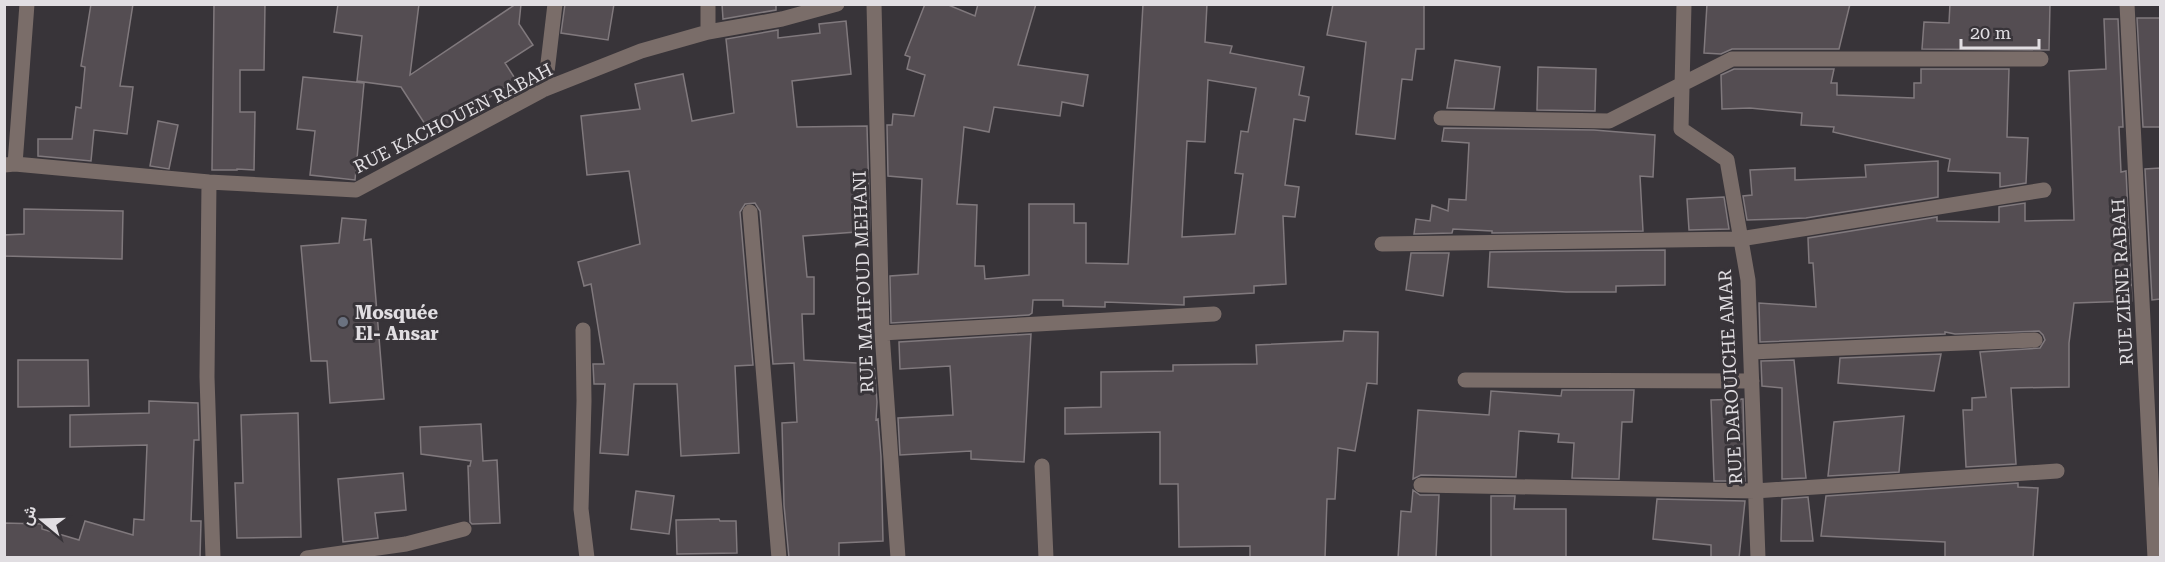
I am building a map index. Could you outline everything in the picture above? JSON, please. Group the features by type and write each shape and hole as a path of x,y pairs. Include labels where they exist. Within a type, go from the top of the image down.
{"street":[{"path":"10,165 27,4"},
{"path":"545,89 555,4"},
{"path":"708,4 708,32"},
{"name":"RUE KACHOUEN RABAH","path":"10,165 209,182 356,190 545,89 641,51 708,32 782,19 837,4"},
{"name":"RUE MAHFOUD MEHANI","path":"874,4 882,333 898,558"},
{"name":"RUE DAROUICHE AMAR","path":"1684,4 1680,129 1727,160 1748,280 1758,558"},
{"name":"RUE ZIENE RABAH","path":"2127,4 2155,558"},
{"path":"1441,118 1609,121 1732,59 2041,59"},
{"path":"209,182 207,377 213,558"},
{"path":"1382,244 1740,239 2044,190"},
{"path":"750,212 779,558"},
{"path":"882,333 1214,314"},
{"path":"582,330 585,401 581,509 587,558"},
{"path":"1751,352 2035,340"},
{"path":"1465,380 1752,381"},
{"path":"1042,466 1046,558"},
{"path":"1421,485 1755,491 2057,471"},
{"path":"307,558 406,544 464,529"}],"building":[{"path":"91,4 133,4 120,86 133,87 127,134 94,130 91,161 38,156 38,139 72,139 76,107 81,108 85,67 81,66"},
{"path":"214,4 265,4 264,70 240,70 240,112 255,112 254,170 212,170"},
{"path":"338,4 419,4 410,75 516,4 521,4 519,24 533,45 505,63 516,80 432,135 401,87 357,81 362,36 334,32"},
{"path":"565,4 614,4 608,40 561,33"},
{"path":"722,4 776,4 776,10 723,19"},
{"path":"925,4 946,4 975,16 978,4 1036,4 1018,65 1088,75 1083,106 1062,102 1060,116 994,107 989,132 964,127 957,204 977,205 975,266 984,266 985,279 1029,275 1029,204 1074,204 1074,223 1086,223 1086,263 1128,264 1143,4 1207,4 1205,42 1232,46 1230,53 1304,67 1299,95 1309,97 1305,121 1294,119 1285,185 1299,187 1295,217 1283,216 1286,284 1254,286 1254,293 1184,297 1184,305 1105,302 1105,307 1063,306 1063,300 1033,300 1032,313 1029,315 891,323 890,276 918,274 922,179 888,176 887,125 892,125 893,114 914,116 925,75 907,69 910,57 905,55","holes":["1208,80 1256,88 1248,132 1241,131 1235,173 1243,174 1235,234 1182,237 1187,141 1205,142"]},
{"path":"1333,4 1424,4 1424,49 1416,49 1412,80 1402,79 1395,139 1356,134 1366,42 1327,35"},
{"path":"1707,4 1850,4 1839,49 1732,49 1721,54 1704,53"},
{"path":"1950,4 2050,4 2049,50 1922,49 1924,22 1949,23"},
{"path":"2137,18 2160,18 2160,127 2143,127"},
{"path":"2104,19 2118,19 2123,127 2119,127 2121,172 2126,171 2132,301 2074,303 2069,343 2069,387 2011,388 2016,464 1966,467 1963,410 1972,410 1972,398 1986,397 1980,352 2040,348 2045,340 2039,331 1955,334 1945,332 1945,334 1760,342 1759,303 1816,307 1813,263 1809,263 1808,238 1937,217 1937,221 1999,222 1999,207 2025,203 2025,221 2074,220 2069,71 2106,69"},
{"path":"846,21 851,74 792,81 797,127 867,126 870,231 803,236 807,277 814,277 814,314 802,314 804,360 874,364 876,420 878,419 881,456 883,541 839,543 839,558 789,558 784,505 782,423 797,422 794,363 773,364 760,211 755,203 745,204 740,212 753,365 735,366 739,453 681,456 677,384 634,384 628,455 600,453 605,384 594,384 593,364 604,364 591,284 584,286 578,262 640,244 629,171 587,175 581,116 640,109 635,84 683,74 692,121 734,113 726,39 778,30 778,38 820,33 819,24"},
{"path":"1455,60 1500,67 1494,109 1447,108"},
{"path":"1538,67 1596,69 1595,111 1537,110"},
{"path":"1734,69 1834,69 1831,83 1837,83 1837,95 1914,98 1914,83 1921,83 1921,69 2009,69 2007,137 2028,138 2026,183 2000,187 2000,173 1948,171 1950,159 1833,132 1834,127 1801,125 1802,113 1750,108 1722,109 1721,75"},
{"path":"303,77 364,83 355,180 310,175 315,131 297,129"},
{"path":"158,121 178,125 169,169 150,166"},
{"path":"1444,128 1594,130 1655,135 1653,177 1640,176 1643,231 1492,233 1492,231 1453,229 1452,233 1414,234 1416,219 1430,221 1432,205 1448,211 1449,199 1466,200 1469,143 1442,141"},
{"path":"1938,161 1938,197 1806,218 1747,220 1743,196 1752,195 1750,170 1795,168 1795,180 1866,177 1865,165"},
{"path":"2160,168 2160,299 2152,300 2145,169"},
{"path":"1724,197 1729,229 1689,230 1687,199"},
{"path":"24,209 123,211 122,259 4,256 4,235 24,234"},
{"name":"Mosquée El- Ansar","path":"342,218 366,220 364,240 371,239 384,399 330,403 327,361 311,361 301,246 339,243"},
{"path":"1665,250 1665,285 1616,286 1616,292 1566,292 1488,287 1490,252"},
{"path":"1411,253 1449,253 1443,296 1406,290"},
{"path":"1344,331 1378,332 1377,384 1367,383 1355,451 1338,448 1335,499 1327,499 1325,558 1250,558 1250,546 1179,547 1178,484 1160,484 1160,432 1065,434 1065,408 1101,407 1101,372 1173,371 1173,365 1257,364 1256,345 1343,341"},
{"path":"1031,334 1024,462 971,459 971,451 900,455 898,418 953,415 950,366 900,369 899,342"},
{"path":"1941,354 1934,391 1838,383 1840,358"},
{"path":"18,360 88,360 89,406 18,407"},
{"path":"1794,360 1806,478 1782,479 1782,388 1762,386 1761,361"},
{"path":"1562,390 1634,390 1632,422 1622,422 1619,479 1572,478 1574,443 1558,442 1559,434 1519,431 1516,477 1421,475 1413,479 1418,410 1489,415 1491,391 1561,396"},
{"path":"1743,399 1745,481 1714,481 1711,400"},
{"path":"149,401 198,403 199,440 194,440 191,521 201,521 200,558 4,558 4,523 42,524 42,529 79,540 85,521 133,535 134,519 144,520 147,445 70,447 70,415 149,413"},
{"path":"298,413 301,537 237,538 235,483 243,483 241,415"},
{"path":"1904,416 1899,472 1828,476 1834,422"},
{"path":"481,424 483,461 497,460 500,523 472,524 470,522 468,466 471,461 421,454 420,427"},
{"path":"403,473 406,510 375,513 378,538 343,542 338,479"},
{"path":"2018,483 2018,487 2038,488 2033,558 1945,558 1945,542 1821,536 1826,496"},
{"path":"1413,490 1420,495 1439,495 1436,558 1398,558 1401,511 1411,512"},
{"path":"636,491 674,496 669,534 631,529"},
{"path":"1491,496 1515,496 1514,509 1566,509 1566,558 1491,558"},
{"path":"1808,497 1813,541 1781,541 1782,499"},
{"path":"1657,499 1745,501 1739,558 1711,558 1711,545 1653,539"},
{"path":"719,519 720,521 736,521 737,553 677,554 676,520"}],"place":[{"name":"Mosquée El- Ansar","path":"343,322"}]}
